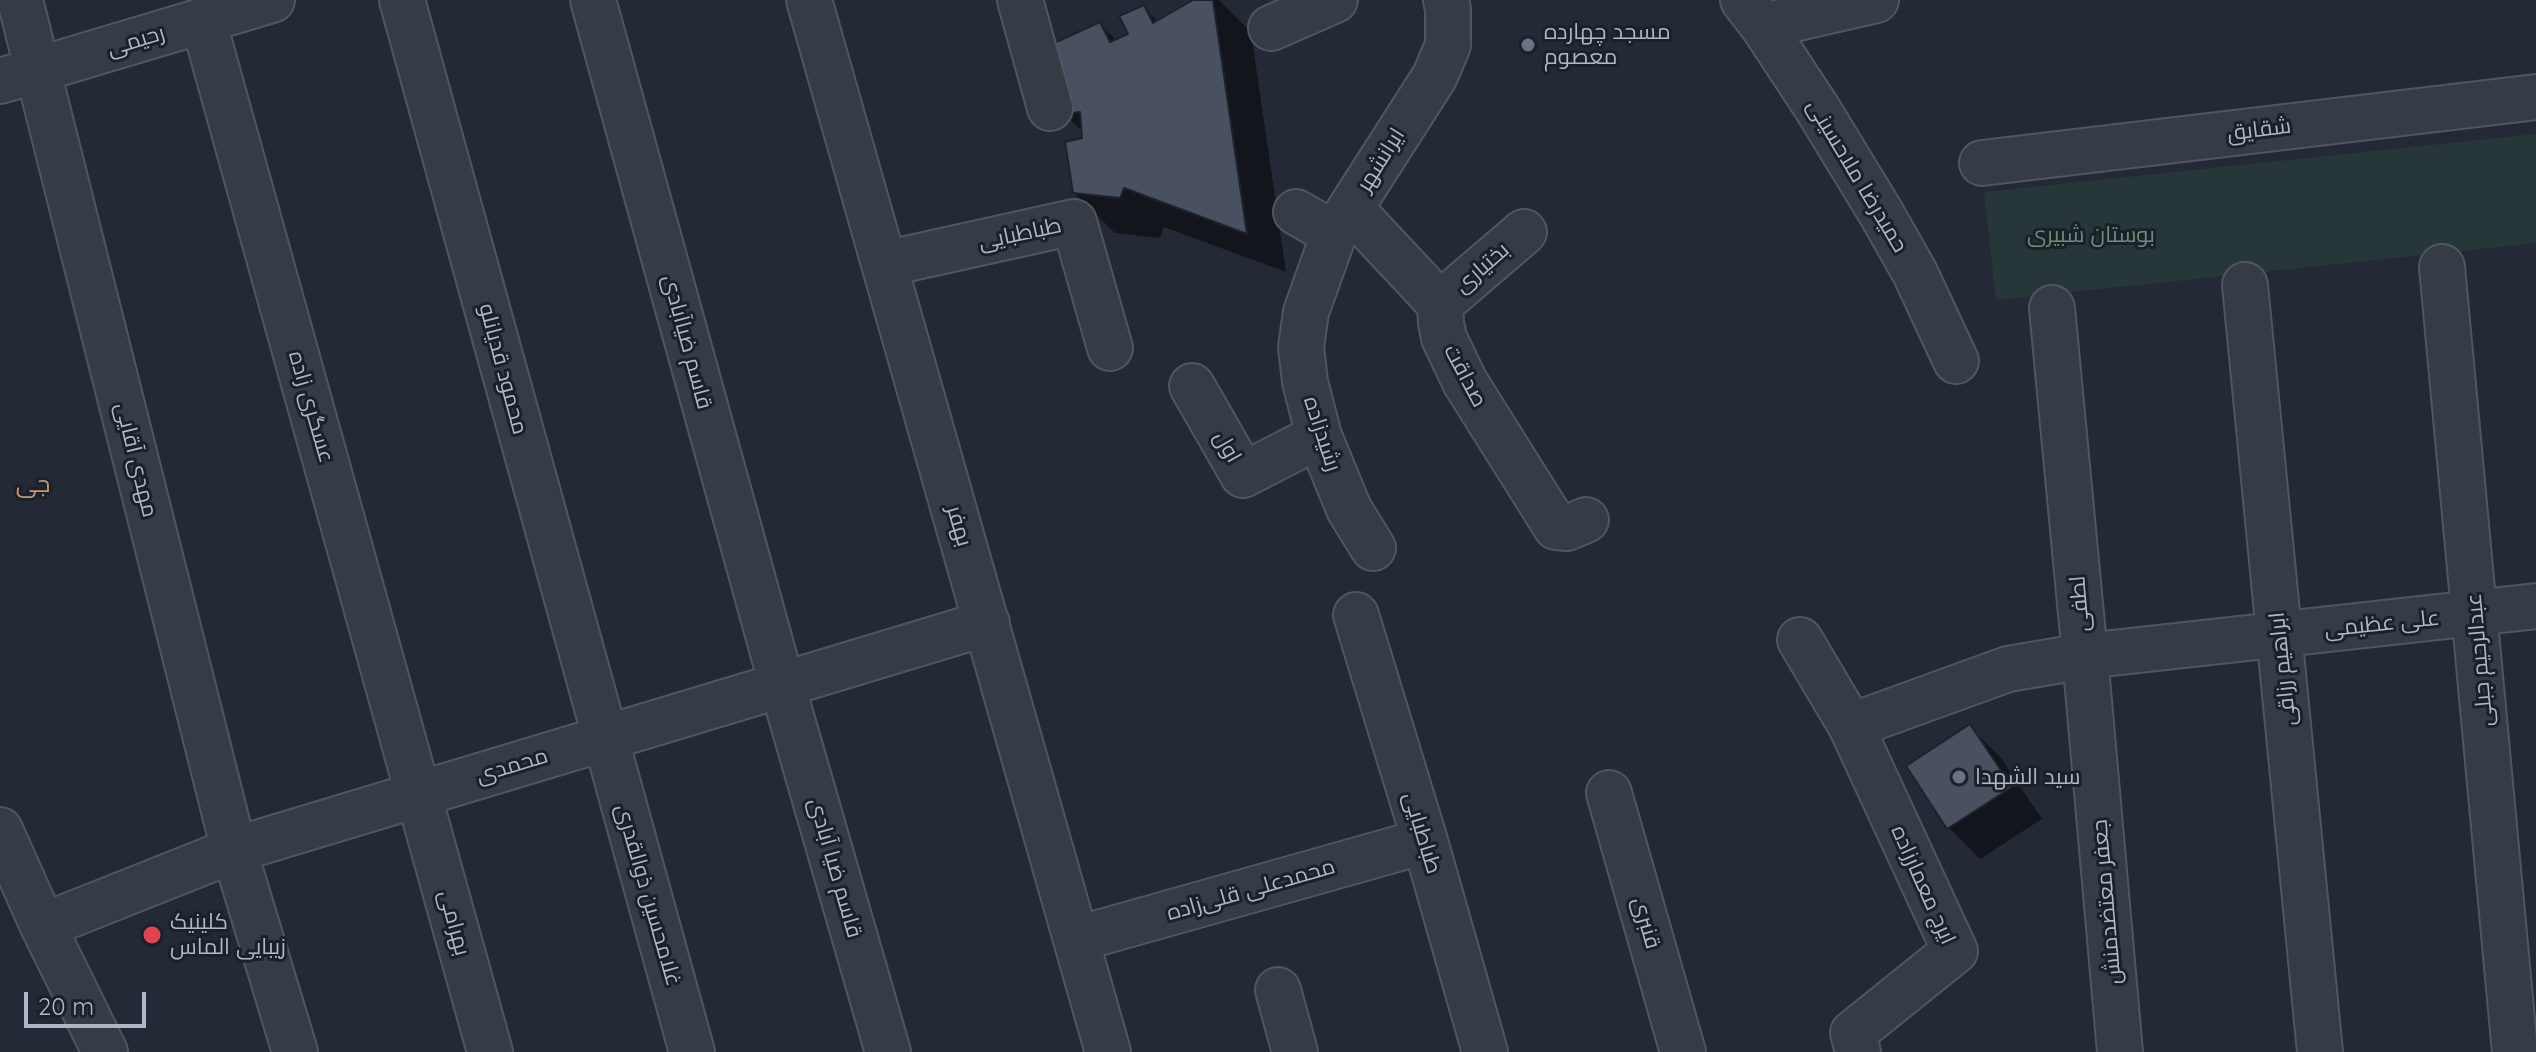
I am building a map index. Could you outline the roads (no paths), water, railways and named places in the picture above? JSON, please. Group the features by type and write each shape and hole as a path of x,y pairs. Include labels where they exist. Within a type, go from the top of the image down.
{"street":[{"name":"مهدی آقایی","path":"20,0 19,76 234,850 295,1052"},
{"name":"رحیمی","path":"19,76 272,0"},
{"name":"محمود قدیانلو","path":"402,0 604,739"},
{"name":"قاسم ضیاآبادی","path":"593,0 782,685"},
{"name":"بهفر","path":"809,0 1108,1052"},
{"path":"1020,0 1050,108"},
{"path":"1271,28 1335,0"},
{"path":"1753,13 1876,0"},
{"name":"ایرانشهر","path":"1306,312 1342,221 1435,76 1448,45 1453,3"},
{"name":"حمیدرضا ملاحسینی","path":"1753,13 1881,213 1915,273 1956,361"},
{"name":"عسگری زاده","path":"203,20 419,794"},
{"name":"شقایق","path":"1982,163 2536,97"},
{"path":"1296,212 1342,221 1440,304"},
{"name":"طباطبایی","path":"884,264 1074,222 1110,348"},
{"name":"بختیاری","path":"1440,304 1524,232"},
{"name":"عبدالرحیم جبلی","path":"2442,267 2515,1052"},
{"name":"ابراهیم رزاقی","path":"2245,285 2320,1052"},
{"name":"صداقت","path":"1440,304 1444,338 1465,382 1547,515 1556,527 1567,528 1586,520"},
{"name":"لطفی","path":"1851,726 2008,669 2085,656 2052,308"},
{"name":"رشیدزاده","path":"1306,312 1301,347 1305,382 1319,436 1349,509 1373,548"},
{"name":"اول","path":"1192,386 1243,475 1319,436"},
{"name":"علی عظیمی","path":"2085,656 2536,606"},
{"name":"طباطبایی","path":"1356,615 1485,1052"},
{"name":"محمدی","path":"43,926 234,850 987,623"},
{"path":"1800,640 1851,726"},
{"name":"جعفر معتضدمنش","path":"2085,656 2120,1052"},
{"name":"قاسم ضیا آبادی","path":"782,685 888,1052"},
{"name":"ایرج معمارزاده","path":"1851,726 1955,951 1853,1033 1858,1052"},
{"name":"غلامحسین ذوالقدری","path":"604,739 692,1052"},
{"name":"قنبری","path":"1609,793 1683,1052"},
{"name":"بهرامی","path":"419,794 490,1052"},
{"path":"0,830 105,1052"},
{"name":"محمدعلی قلی‌زاده","path":"1077,939 1425,841"},
{"path":"1278,990 1295,1052"}],"place":[{"name":"مسجد چهارده معصوم","path":"1528,45"},
{"name":"سید الشهدا","path":"1959,777"},
{"name":"کلینیک زیبایی الماس","path":"152,935"}],"district":[{"name":"جی","path":"33,485"}],"park label":[{"name":"بوستان شبیری","path":"2091,235"}]}
